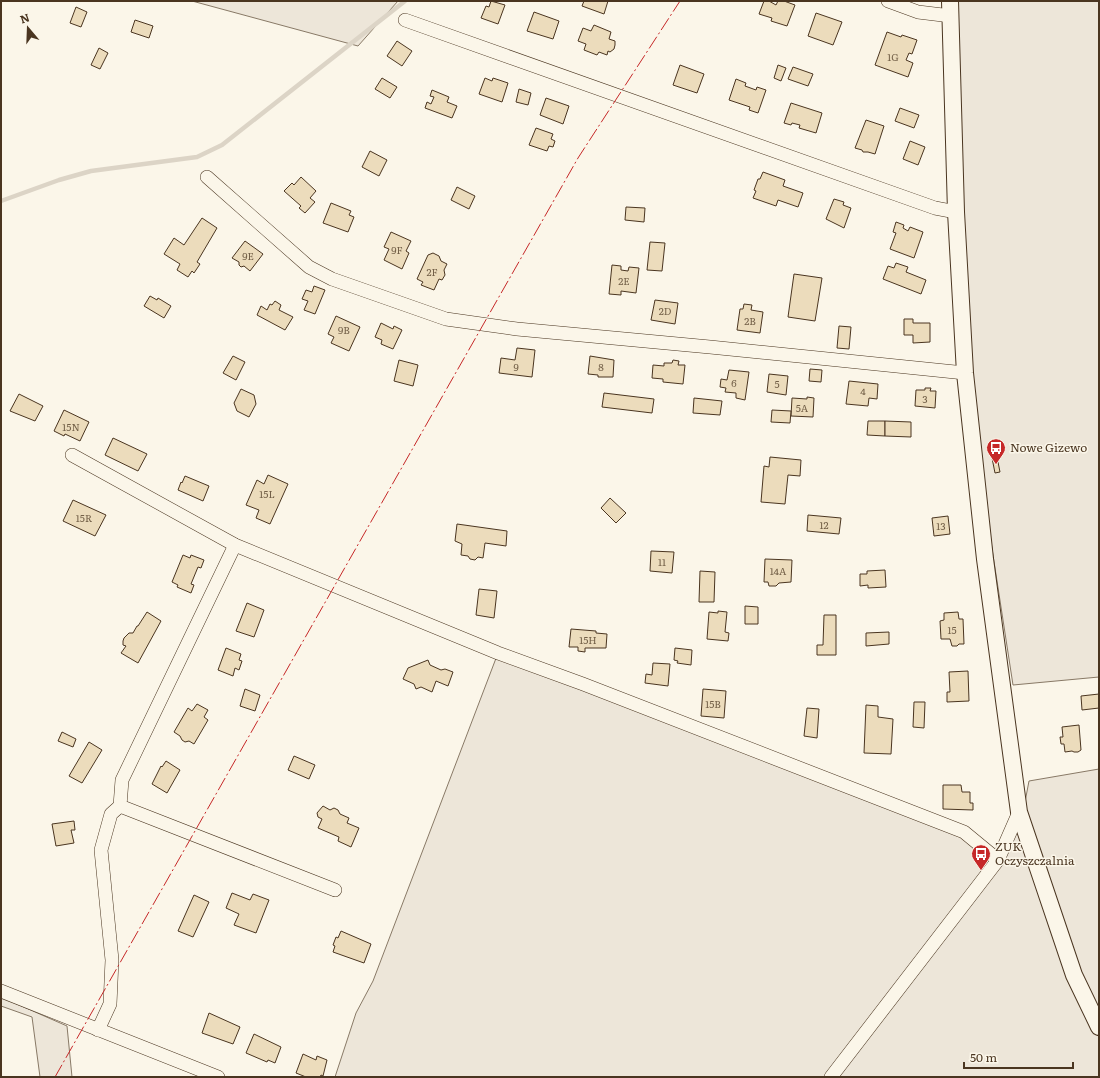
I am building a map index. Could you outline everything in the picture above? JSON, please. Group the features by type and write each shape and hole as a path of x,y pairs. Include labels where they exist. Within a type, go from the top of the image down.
{"street":[{"path":"888,1 918,12 951,9 956,212 965,373 985,559 1019,812 1074,975 1099,1027"},
{"path":"405,20 935,208 956,212"},
{"path":"207,177 309,267 332,279 446,320 517,329 965,373"},
{"path":"72,455 235,545 498,653 583,684 964,832 998,860"},
{"path":"98,1030 110,1004 112,960 101,850 111,814 120,806 122,780 235,545"},
{"path":"120,806 335,890"},
{"path":"830,1077 998,860 1019,812"},
{"path":"1,991 218,1077"}],"shaded area":[{"path":"192,1 398,1 358,46"},
{"path":"950,1 1099,1 1099,677 1013,685 965,373"},
{"path":"498,653 998,852 1020,828 1029,781 1099,769 1099,1077 335,1077 356,1013 373,981"},
{"path":"1,997 67,1026 72,1077 40,1077 32,1017 1,1006"}],"building":[{"path":"491,1 505,5 498,24 481,18 486,6 489,7"},
{"path":"584,1 608,1 604,14 582,6"},
{"path":"764,1 769,1 776,5 778,1 784,1 795,5 787,26 771,21 772,18 759,14"},
{"path":"76,7 87,12 81,27 70,23"},
{"path":"534,12 559,21 553,39 527,31"},
{"path":"816,13 842,22 833,45 808,36"},
{"path":"135,20 153,26 149,38 131,32"},
{"path":"594,25 611,32 609,39 615,41 614,49 610,52 608,51 607,55 599,52 597,55 584,50 586,44 578,41 583,28 591,31"},
{"path":"887,32 901,37 902,35 917,40 912,54 909,53 906,60 913,63 908,77 875,65"},
{"path":"397,41 412,51 402,66 387,56"},
{"path":"99,48 108,53 100,69 91,65"},
{"path":"680,65 704,74 697,93 673,85"},
{"path":"778,65 786,68 781,81 774,78"},
{"path":"793,67 813,74 808,86 788,79"},
{"path":"382,78 397,87 390,98 375,89"},
{"path":"485,78 492,81 493,78 508,83 502,102 479,94"},
{"path":"736,79 746,83 745,86 756,90 757,87 766,90 758,113 749,110 750,107 729,100"},
{"path":"519,89 531,93 528,105 516,102"},
{"path":"432,90 449,97 447,102 457,106 452,118 425,108 427,102 431,104 434,97 430,96"},
{"path":"546,98 569,106 563,124 540,115"},
{"path":"791,103 822,113 816,133 799,128 800,125 784,123"},
{"path":"900,108 919,115 914,128 895,121"},
{"path":"866,120 884,126 875,154 863,152 862,150 855,148"},
{"path":"536,128 553,134 551,139 555,141 553,147 549,146 547,151 529,145"},
{"path":"910,141 925,147 918,165 903,159"},
{"path":"370,151 387,160 379,176 362,167"},
{"path":"763,172 785,180 783,186 803,193 798,207 778,200 776,206 753,198 758,179 760,179"},
{"path":"301,177 316,191 310,198 315,202 305,213 299,208 301,206 284,191 292,183 294,185"},
{"path":"457,187 475,196 469,209 451,200"},
{"path":"834,199 844,202 843,205 851,208 844,228 826,219"},
{"path":"331,203 351,211 349,215 354,217 348,232 323,223"},
{"path":"626,207 645,208 644,222 625,220"},
{"path":"202,218 217,228 197,262 200,264 194,273 192,271 188,277 177,270 180,264 164,254 174,238 184,245"},
{"path":"896,222 904,225 903,228 908,231 910,227 923,232 914,258 890,249 896,233 893,232"},
{"path":"391,232 411,241 406,251 409,253 402,269 384,260 389,249 384,247"},
{"path":"245,241 263,254 250,271 244,266 241,267 239,262 232,258"},
{"path":"650,242 665,243 662,271 647,270"},
{"path":"433,253 439,256 441,261 447,264 444,270 445,275 442,280 439,279 434,290 421,285 423,282 417,279 428,255"},
{"path":"896,263 908,267 906,272 926,280 921,294 883,279 888,266 894,268"},
{"path":"612,265 621,266 621,270 628,271 629,267 639,268 636,293 621,291 621,295 609,294"},
{"path":"794,274 822,278 815,321 788,317"},
{"path":"314,286 325,290 315,314 304,310 308,301 302,299 306,290 312,292"},
{"path":"150,296 157,300 158,298 171,306 164,318 144,306"},
{"path":"655,300 678,303 675,324 651,320"},
{"path":"275,301 281,305 279,310 293,317 285,330 257,315 261,306 267,310 270,304 272,305"},
{"path":"744,304 752,305 751,310 763,312 760,333 737,330 740,309 743,309"},
{"path":"336,316 360,327 349,351 331,343 334,337 328,334"},
{"path":"904,319 913,319 913,323 930,323 930,342 913,343 913,335 904,335"},
{"path":"381,323 393,329 394,326 402,330 393,349 381,344 382,340 375,337"},
{"path":"839,326 851,327 849,349 837,348"},
{"path":"517,348 535,350 532,377 499,373 501,358 515,360"},
{"path":"233,356 245,362 236,380 223,373"},
{"path":"590,356 614,360 613,377 598,377 598,375 588,374"},
{"path":"399,360 418,365 413,386 394,381"},
{"path":"673,360 679,361 678,365 685,365 683,384 663,382 663,379 652,378 653,365 664,366 664,363 672,363"},
{"path":"810,369 822,370 821,382 809,381"},
{"path":"729,370 749,372 745,400 736,398 736,393 725,392 726,388 720,387 721,379 727,380"},
{"path":"769,374 788,376 786,395 767,392"},
{"path":"849,381 878,384 877,399 869,398 868,406 846,404"},
{"path":"925,388 931,388 930,391 936,391 935,408 915,406 916,390 925,390"},
{"path":"241,389 254,395 256,404 249,417 237,411 234,403"},
{"path":"604,393 654,399 652,413 602,407"},
{"path":"19,394 43,406 35,421 10,411"},
{"path":"807,397 814,398 813,417 791,416 792,398 807,399"},
{"path":"694,398 722,401 720,415 693,413"},
{"path":"64,410 89,422 80,441 54,431"},
{"path":"772,410 791,411 790,423 771,422"},
{"path":"868,421 885,421 885,436 867,435"},
{"path":"885,421 911,422 911,437 885,436"},
{"path":"113,438 147,454 138,471 105,455"},
{"path":"770,457 801,460 800,476 788,475 785,504 761,502 764,466 769,467"},
{"name":"Nowe Gizewo","path":"997,457 1000,472 995,473 992,458"},
{"path":"268,475 288,484 270,524 256,518 259,510 246,505 257,480 264,484"},
{"path":"185,476 209,486 203,501 178,490"},
{"path":"610,498 626,513 616,523 601,508"},
{"path":"73,500 106,515 95,536 63,521"},
{"path":"808,515 841,518 839,534 807,531"},
{"path":"948,516 950,534 934,536 932,518"},
{"path":"457,524 507,531 506,546 485,543 483,558 478,557 475,560 470,559 468,556 461,555 462,544 455,541"},
{"path":"651,551 674,552 672,573 650,571"},
{"path":"183,555 190,558 191,555 204,560 201,568 198,567 191,584 194,585 191,593 177,587 178,585 172,582"},
{"path":"765,559 792,560 791,582 779,583 776,586 769,586 768,582 764,582"},
{"path":"885,570 886,587 868,588 868,585 860,586 860,574 867,574 867,571"},
{"path":"700,571 715,572 714,602 699,602"},
{"path":"479,589 497,591 494,618 476,615"},
{"path":"247,603 264,610 254,637 236,631"},
{"path":"745,606 758,607 758,624 745,624"},
{"path":"718,611 727,612 725,632 729,633 728,641 707,639 709,612 718,613"},
{"path":"147,612 161,621 138,663 121,653 126,646 123,645 123,641 129,633 133,633"},
{"path":"958,612 959,619 963,619 964,644 952,646 950,639 941,639 940,621 944,620 944,613"},
{"path":"824,615 836,615 836,655 817,655 817,645 823,645"},
{"path":"571,629 596,631 596,633 607,634 606,648 585,648 585,652 578,651 578,647 569,647"},
{"path":"889,632 889,644 866,646 866,633"},
{"path":"226,648 241,654 239,660 242,661 239,670 235,668 233,676 218,670"},
{"path":"675,648 692,650 691,665 677,663 678,661 674,660"},
{"path":"428,660 430,665 441,670 445,669 453,672 448,686 436,681 432,692 421,687 416,689 414,684 403,679 408,668"},
{"path":"653,663 670,664 668,686 645,683 646,674 652,675"},
{"path":"968,671 969,701 947,702 947,692 950,692 949,672"},
{"path":"245,689 260,695 255,711 240,706"},
{"path":"703,689 726,691 724,718 701,716"},
{"path":"1099,694 1099,708 1082,710 1081,696"},
{"path":"914,702 925,702 924,728 913,727"},
{"path":"197,704 208,710 204,717 208,720 194,744 189,741 185,742 174,732 188,708 192,711"},
{"path":"866,705 878,706 878,717 893,719 891,754 864,753"},
{"path":"807,708 819,709 817,738 804,736"},
{"path":"1079,725 1081,750 1078,752 1065,752 1064,744 1061,744 1060,737 1063,737 1062,727"},
{"path":"62,732 76,739 73,747 58,741"},
{"path":"89,742 102,750 82,783 69,776"},
{"path":"294,756 315,765 309,779 288,770"},
{"path":"166,761 180,770 167,793 152,784 161,766 162,767"},
{"path":"943,785 961,785 962,792 970,792 970,803 973,803 973,810 943,809"},
{"path":"323,806 330,810 334,808 338,810 340,814 349,818 347,823 359,828 351,847 338,841 339,837 318,828 322,819 318,817 317,813"},
{"path":"74,821 75,830 71,830 74,843 56,846 52,824"},
{"path":"232,893 250,900 253,894 269,900 256,933 234,925 239,914 226,908"},
{"path":"194,895 209,902 193,937 178,931"},
{"path":"341,931 371,944 364,963 333,952 335,946 333,945 336,937 338,938"},
{"path":"209,1013 240,1027 233,1044 202,1033"},
{"path":"254,1034 281,1047 275,1063 268,1060 267,1062 246,1053"},
{"path":"303,1054 316,1060 317,1056 327,1060 323,1076 306,1077 296,1073"}],"waterway":[{"path":"1,201 59,180 91,171 197,157 222,145 405,1"}],"power":[{"path":"55,1077 578,158 680,1"}],"place":[{"name":"Nowe Gizewo","path":"996,465"},
{"name":"ZUK Oczyszczalnia","path":"981,871"}]}
